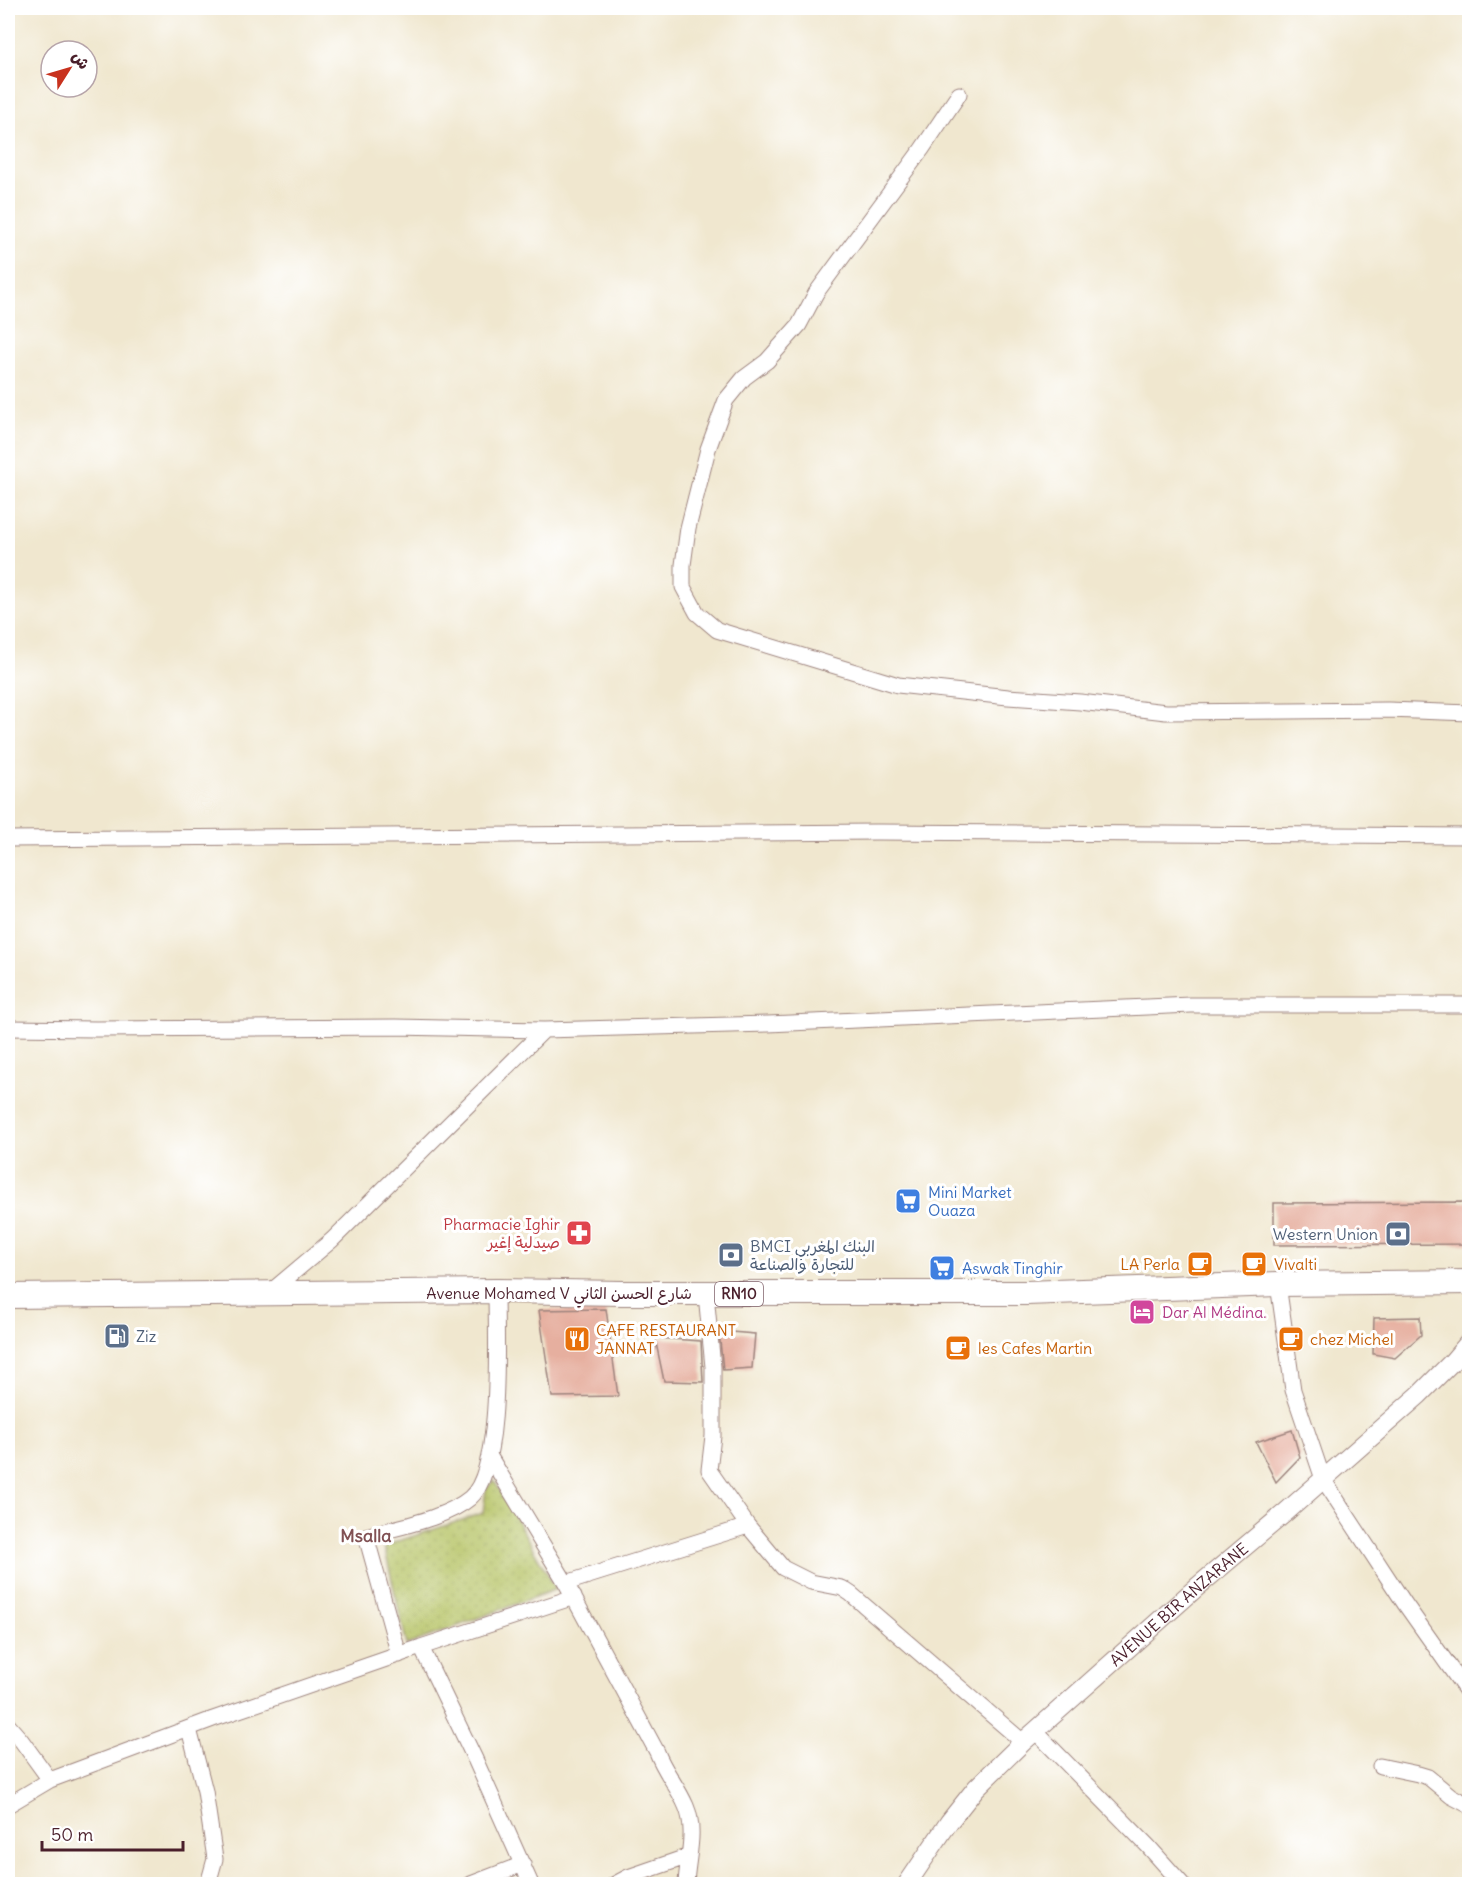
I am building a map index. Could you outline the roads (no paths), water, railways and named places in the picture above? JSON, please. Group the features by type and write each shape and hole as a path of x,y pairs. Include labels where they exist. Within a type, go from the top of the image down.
{"main road":[{"name":"Avenue Mohamed V شارع الحسن الثاني","path":"8,1296 496,1291 706,1294 1026,1293 1278,1284 1470,1282"}],"street":[{"path":"959,94 922,149 816,293 799,325 767,361 744,378 726,400 708,449 688,528 683,565 683,587 697,613 717,630 898,685 1166,712 1388,710 1470,713"},
{"path":"8,839 876,832 1470,836"},
{"path":"8,1028 396,1027 544,1030 780,1024 1191,1005 1470,1005"},
{"path":"268,1294 332,1240 544,1030"},
{"path":"1278,1284 1293,1390 1323,1479 1405,1604 1470,1696"},
{"path":"399,1655 366,1536 449,1512 471,1497 475,1491 490,1457 497,1385 496,1291"},
{"path":"706,1294 713,1367 713,1436 709,1470 748,1526 783,1569 811,1582 842,1588 851,1594 1029,1736 1148,1846 1182,1884"},
{"name":"AVENUE BIR ANZARANE","path":"907,1884 949,1822 976,1788 1029,1736 1419,1395 1454,1361 1470,1341"},
{"path":"490,1457 574,1597 687,1807 691,1846 686,1884"},
{"path":"566,1583 748,1526"},
{"path":"8,1805 50,1780 213,1719 574,1597"},
{"path":"421,1647 531,1884"},
{"path":"8,1725 50,1780"},
{"path":"189,1729 205,1791 215,1859 208,1884"},
{"path":"1380,1766 1428,1777 1451,1796 1470,1806"},
{"path":"615,1884 628,1876 689,1856"},
{"path":"471,1884 523,1864"}],"place":[{"name":"Mini Market Ouaza","path":"908,1201"},
{"name":"Pharmacie Ighir صيدلية إغير","path":"579,1233"},
{"name":"Western Union","path":"1398,1234"},
{"name":"BMCI البنك المغربي للتجارة والصناعة","path":"731,1255"},
{"name":"LA Perla","path":"1200,1264"},
{"name":"Vivalti","path":"1254,1264"},
{"name":"Aswak Tinghir","path":"942,1268"},
{"name":"Dar Al Médina.","path":"1142,1312"},
{"name":"Ziz","path":"117,1336"},
{"name":"CAFE RESTAURANT JANNAT","path":"577,1339"},
{"name":"chez Michel","path":"1291,1339"},
{"name":"les Cafes Martin","path":"958,1348"}],"district":[{"name":"Msalla","path":"366,1536"}]}
